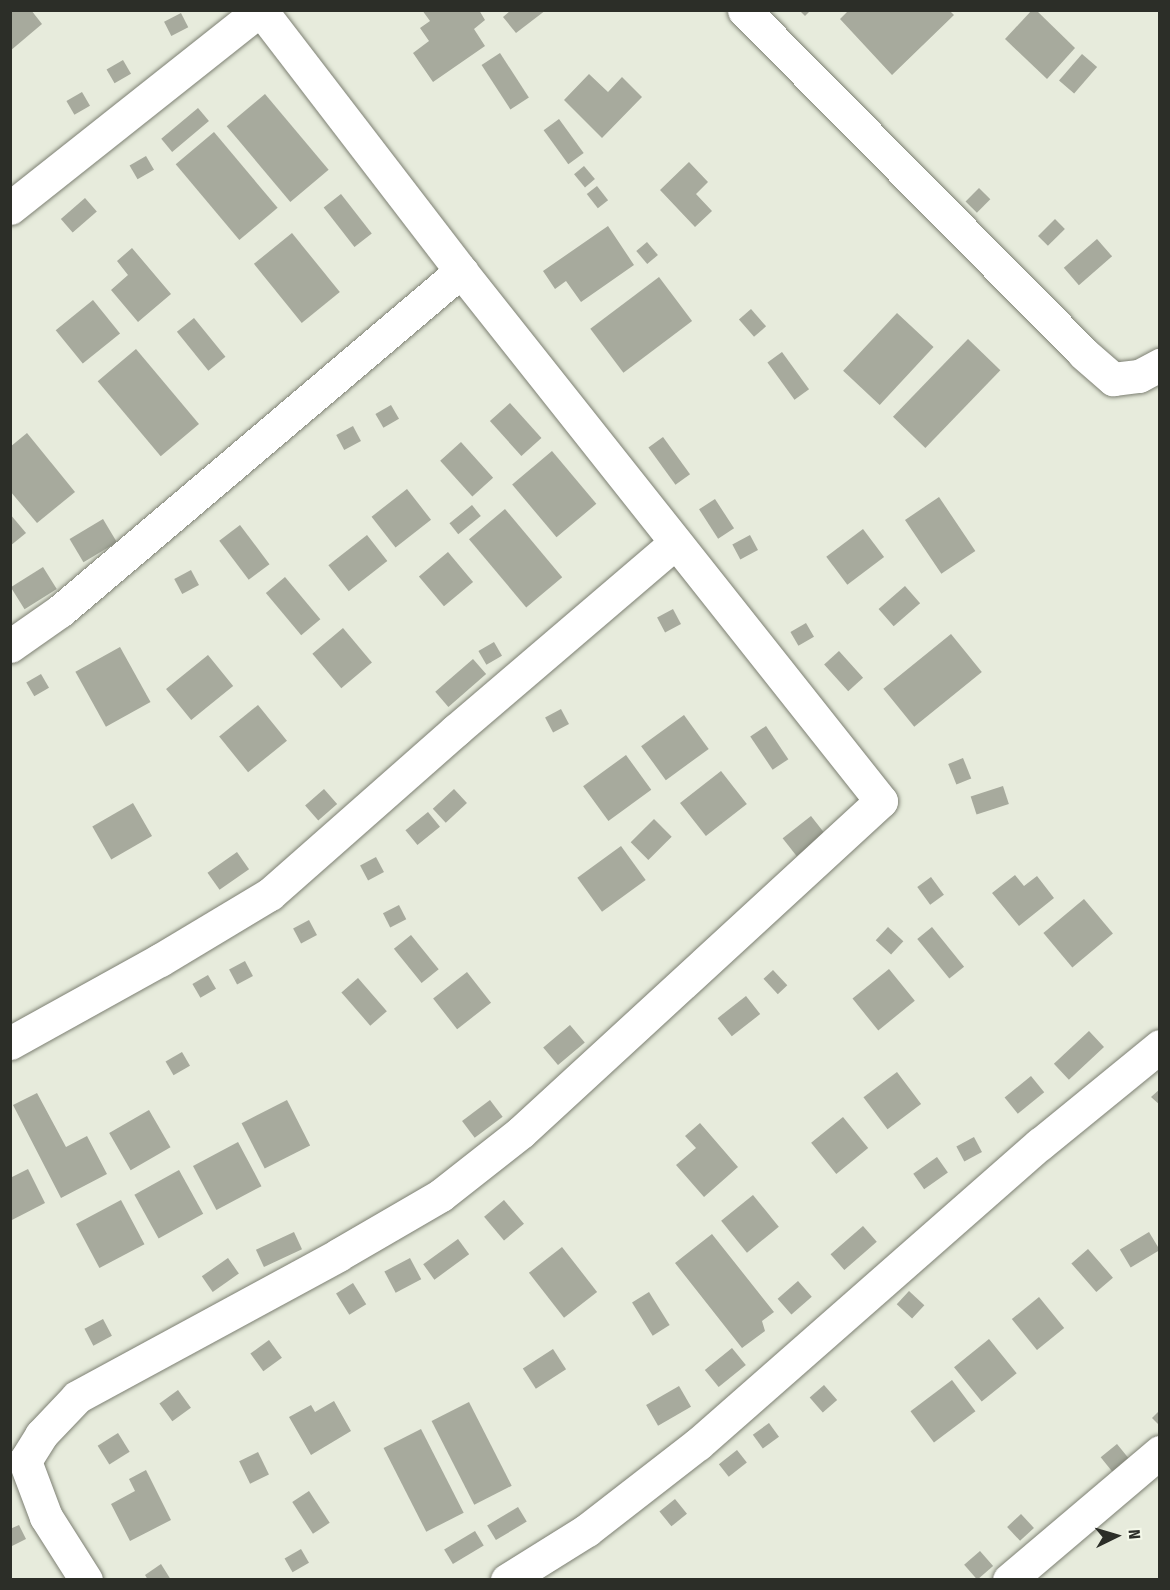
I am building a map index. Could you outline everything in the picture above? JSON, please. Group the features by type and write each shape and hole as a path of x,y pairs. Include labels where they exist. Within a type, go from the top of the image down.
{"street":[{"path":"10,208 260,10 461,271 881,801 521,1132 441,1195 338,1255 77,1397 41,1435 25,1461 46,1517 86,1580"},
{"path":"744,10 1090,360 1113,379 1139,376 1160,364"},
{"path":"10,646 60,611 461,271"},
{"path":"10,1043 160,960 270,894 456,730 675,543"},
{"path":"507,1580 587,1530 698,1444 1040,1144 1160,1046"},
{"path":"1009,1580 1160,1452"}],"building":[{"path":"10,10 31,10 42,24 10,51"},
{"path":"422,10 479,10 485,20 474,29 485,46 433,82 413,53 429,41 420,28 430,21"},
{"path":"511,10 546,10 516,33 503,17"},
{"path":"799,10 811,10 805,16"},
{"path":"845,10 949,10 954,15 892,75 840,19 847,12"},
{"path":"1032,10 1036,10 1075,48 1047,79 1005,39"},
{"path":"181,13 188,27 171,36 164,22"},
{"path":"500,53 529,97 510,109 482,65"},
{"path":"1082,54 1097,67 1074,94 1059,80"},
{"path":"123,60 131,74 115,83 107,70"},
{"path":"589,74 608,92 622,77 642,97 602,138 564,100"},
{"path":"82,92 90,106 74,115 66,101"},
{"path":"265,94 329,170 290,202 227,126"},
{"path":"198,108 209,121 172,152 161,139"},
{"path":"559,119 584,153 568,164 544,130"},
{"path":"214,132 278,208 239,240 176,164"},
{"path":"146,156 154,170 138,179 130,166"},
{"path":"689,162 708,182 696,194 712,211 695,227 660,190"},
{"path":"584,166 595,179 585,187 574,174"},
{"path":"597,186 608,200 598,208 587,194"},
{"path":"979,188 990,199 977,213 966,201"},
{"path":"341,194 372,233 354,247 324,208"},
{"path":"85,198 97,212 73,233 61,219"},
{"path":"1055,219 1065,229 1048,246 1038,236"},
{"path":"608,226 634,265 581,302 566,281 555,289 543,271"},
{"path":"292,233 340,292 302,323 254,264"},
{"path":"1097,239 1112,256 1079,285 1064,268"},
{"path":"647,242 658,255 647,264 636,251"},
{"path":"132,248 171,294 138,322 111,290 128,275 117,261"},
{"path":"659,277 692,321 623,373 590,329"},
{"path":"93,300 120,333 83,364 56,330"},
{"path":"751,309 766,326 754,337 739,319"},
{"path":"897,313 934,347 880,405 843,371"},
{"path":"194,318 225,357 208,371 177,332"},
{"path":"968,339 1000,370 925,448 893,417"},
{"path":"136,349 199,424 161,456 98,381"},
{"path":"782,352 809,389 794,400 767,363"},
{"path":"510,403 541,438 521,456 490,421"},
{"path":"391,405 399,419 383,428 375,414"},
{"path":"353,426 361,441 344,450 336,435"},
{"path":"27,433 75,492 37,523 10,491 10,447"},
{"path":"663,437 690,474 675,485 648,448"},
{"path":"461,442 493,478 472,496 440,461"},
{"path":"552,451 596,504 557,537 512,484"},
{"path":"407,489 431,520 396,547 372,517"},
{"path":"939,497 975,551 941,574 905,520"},
{"path":"715,499 734,528 718,539 699,509"},
{"path":"472,505 481,516 458,534 449,523"},
{"path":"505,509 562,577 526,607 469,539"},
{"path":"10,514 26,533 10,546"},
{"path":"103,519 117,542 83,562 70,539"},
{"path":"240,525 269,564 249,580 219,541"},
{"path":"863,529 884,557 847,585 826,557"},
{"path":"367,535 387,561 349,591 328,565"},
{"path":"750,535 758,550 740,559 732,544"},
{"path":"448,552 473,582 444,606 419,576"},
{"path":"43,567 57,589 25,609 11,587"},
{"path":"191,570 199,585 182,594 174,579"},
{"path":"285,577 320,619 301,635 266,593"},
{"path":"905,586 920,603 894,626 879,609"},
{"path":"673,609 681,624 665,632 657,617"},
{"path":"806,623 814,637 798,646 790,632"},
{"path":"343,628 372,662 341,688 312,654"},
{"path":"951,634 982,672 914,727 883,689"},
{"path":"494,642 502,656 486,665 478,651"},
{"path":"120,647 151,702 106,727 75,672"},
{"path":"839,651 863,678 848,691 824,664"},
{"path":"208,655 233,686 191,720 166,689"},
{"path":"473,659 486,674 448,707 435,692"},
{"path":"41,674 49,688 34,696 26,682"},
{"path":"258,705 287,741 248,772 219,736"},
{"path":"561,709 569,724 553,732 545,717"},
{"path":"684,715 709,749 666,780 641,746"},
{"path":"766,726 788,759 773,770 750,737"},
{"path":"626,755 651,790 608,821 583,786"},
{"path":"963,758 971,778 956,784 948,764"},
{"path":"721,771 747,804 706,836 680,803"},
{"path":"1003,786 1009,804 977,815 971,797"},
{"path":"324,789 337,804 318,820 305,805"},
{"path":"454,789 467,803 446,823 433,809"},
{"path":"133,803 152,836 111,859 92,826"},
{"path":"428,812 440,827 417,845 405,830"},
{"path":"811,816 825,834 797,856 783,838"},
{"path":"654,819 672,837 648,860 631,842"},
{"path":"621,846 646,880 602,912 577,878"},
{"path":"237,852 249,869 220,890 208,873"},
{"path":"376,857 384,872 368,880 360,865"},
{"path":"1015,875 1024,886 1037,876 1054,898 1019,926 992,893"},
{"path":"931,877 944,895 930,905 917,887"},
{"path":"1084,899 1113,933 1072,968 1043,933"},
{"path":"399,905 406,919 390,927 383,913"},
{"path":"309,920 317,935 301,943 293,928"},
{"path":"888,927 903,941 891,954 876,940"},
{"path":"932,927 964,967 949,979 917,939"},
{"path":"411,935 439,969 422,983 394,949"},
{"path":"245,961 253,976 237,984 229,969"},
{"path":"889,969 915,1001 878,1030 852,999"},
{"path":"773,970 787,985 778,994 763,979"},
{"path":"467,972 491,1003 457,1029 433,998"},
{"path":"208,975 216,989 200,998 192,984"},
{"path":"358,978 387,1011 370,1026 341,992"},
{"path":"746,996 760,1014 732,1036 718,1018"},
{"path":"570,1025 585,1043 558,1065 543,1047"},
{"path":"1089,1031 1104,1047 1069,1080 1054,1064"},
{"path":"182,1052 190,1066 174,1075 166,1062"},
{"path":"897,1072 921,1104 888,1129 863,1097"},
{"path":"1031,1076 1044,1092 1018,1114 1005,1097"},
{"path":"1160,1089 1160,1105 1151,1097"},
{"path":"37,1093 66,1147 87,1136 107,1174 61,1198 13,1105"},
{"path":"287,1100 310,1145 265,1169 242,1123"},
{"path":"490,1100 503,1117 475,1138 462,1121"},
{"path":"149,1110 170,1147 131,1170 109,1133"},
{"path":"843,1117 868,1148 836,1174 811,1143"},
{"path":"700,1123 738,1167 704,1197 676,1165 696,1148 685,1136"},
{"path":"974,1137 982,1152 964,1161 956,1146"},
{"path":"238,1142 261,1186 216,1210 193,1166"},
{"path":"937,1157 948,1173 924,1189 913,1174"},
{"path":"28,1169 45,1203 10,1221 10,1178"},
{"path":"179,1170 203,1214 159,1238 134,1195"},
{"path":"753,1195 779,1227 747,1253 721,1221"},
{"path":"121,1200 144,1244 99,1268 76,1224"},
{"path":"504,1200 524,1224 504,1240 484,1217"},
{"path":"863,1226 877,1242 844,1270 831,1254"},
{"path":"294,1232 302,1249 264,1267 256,1250"},
{"path":"1149,1232 1160,1250 1131,1268 1120,1250"},
{"path":"712,1234 774,1312 762,1321 765,1331 742,1348 675,1263"},
{"path":"458,1239 469,1254 434,1280 423,1264"},
{"path":"562,1247 597,1292 564,1318 529,1273"},
{"path":"1088,1249 1113,1278 1096,1292 1071,1263"},
{"path":"228,1258 239,1274 213,1292 202,1276"},
{"path":"410,1258 421,1279 396,1293 384,1272"},
{"path":"798,1281 812,1297 791,1315 778,1299"},
{"path":"353,1283 366,1304 349,1315 336,1294"},
{"path":"909,1291 924,1305 912,1318 897,1304"},
{"path":"649,1292 670,1325 653,1336 632,1303"},
{"path":"1039,1297 1064,1328 1037,1350 1012,1319"},
{"path":"103,1319 112,1336 93,1346 84,1329"},
{"path":"989,1339 1017,1373 982,1402 954,1367"},
{"path":"269,1340 282,1358 263,1371 250,1354"},
{"path":"732,1348 746,1365 719,1387 705,1370"},
{"path":"553,1349 566,1369 536,1389 523,1369"},
{"path":"952,1380 975,1411 934,1442 910,1411"},
{"path":"824,1385 837,1400 823,1413 810,1397"},
{"path":"679,1386 691,1407 658,1426 646,1405"},
{"path":"178,1390 191,1408 172,1421 159,1404"},
{"path":"334,1401 351,1431 311,1455 289,1417 311,1405 315,1412"},
{"path":"469,1402 512,1486 474,1505 432,1421"},
{"path":"1160,1410 1160,1426 1152,1418"},
{"path":"769,1423 779,1437 763,1449 753,1435"},
{"path":"421,1429 464,1513 426,1532 384,1448"},
{"path":"118,1433 130,1452 109,1464 98,1446"},
{"path":"1117,1444 1129,1459 1113,1472 1101,1457"},
{"path":"737,1450 747,1463 729,1477 719,1464"},
{"path":"258,1452 269,1474 250,1484 239,1461"},
{"path":"146,1470 171,1520 130,1541 111,1504 135,1491 129,1479"},
{"path":"309,1491 330,1523 313,1534 292,1502"},
{"path":"675,1499 687,1514 671,1526 659,1512"},
{"path":"518,1507 527,1522 496,1540 487,1526"},
{"path":"1021,1514 1034,1528 1020,1541 1007,1527"},
{"path":"19,1525 26,1539 10,1547 10,1529"},
{"path":"475,1531 484,1546 453,1564 444,1550"},
{"path":"301,1549 309,1563 293,1572 285,1559"},
{"path":"980,1551 993,1566 977,1580 964,1565"},
{"path":"161,1564 171,1580 148,1580 145,1575"}]}
